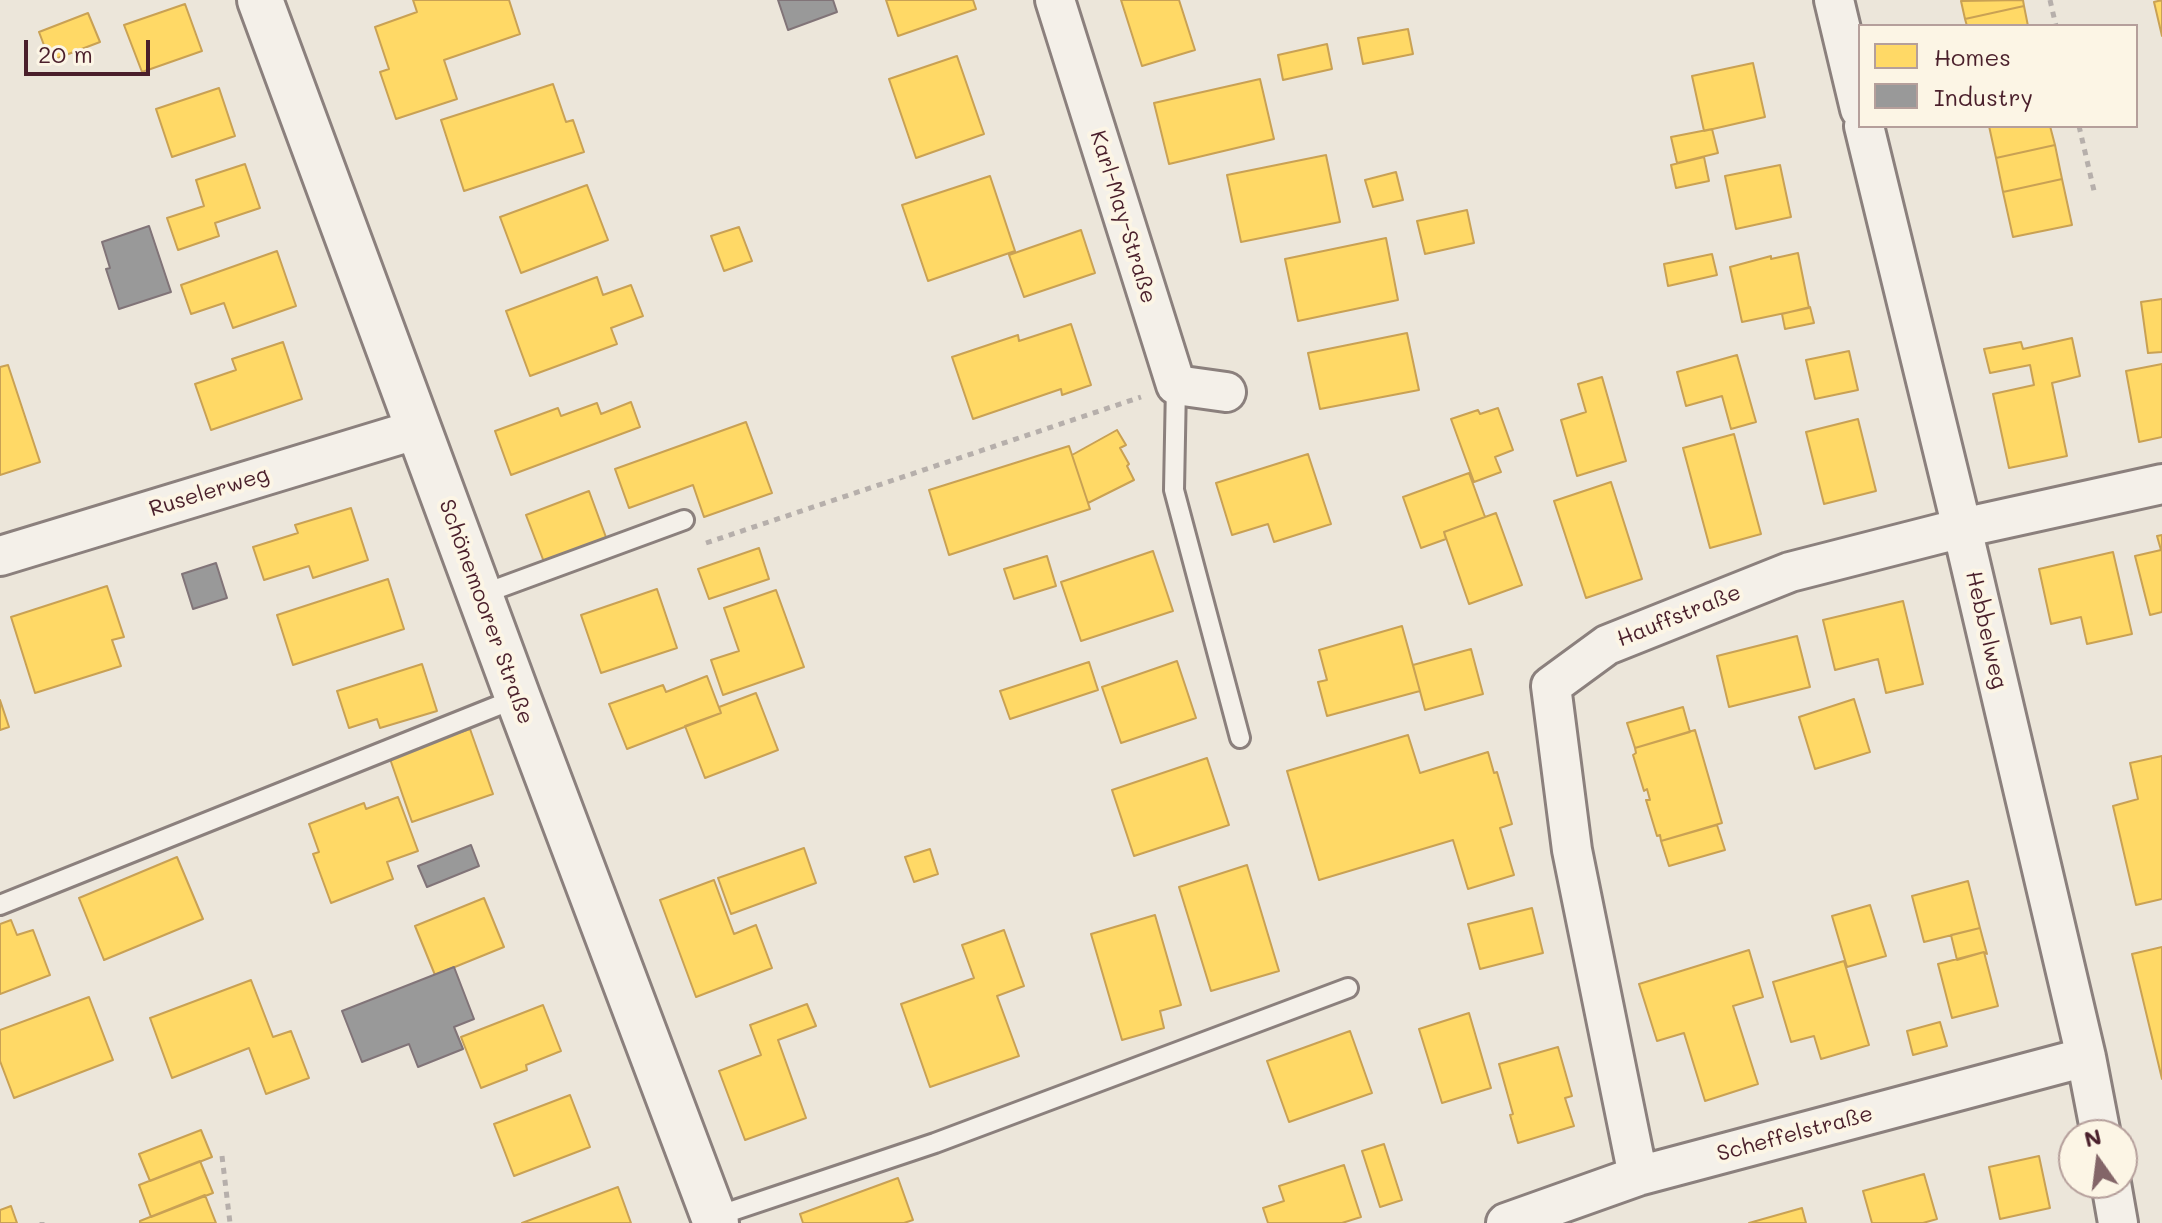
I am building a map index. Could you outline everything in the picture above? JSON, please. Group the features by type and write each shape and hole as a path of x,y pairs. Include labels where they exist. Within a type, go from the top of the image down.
{"street":[{"name":"Schönemoorer Straße","path":"260,0 715,1220"},
{"name":"Karl-May-Straße","path":"1055,0 1176,385"},
{"path":"1834,0 1858,101"},
{"name":"Hebbelweg","path":"1864,128 1962,528 2098,1119"},
{"path":"1176,385 1226,392"},
{"name":"Ruselerweg","path":"0,556 418,429"},
{"name":"Hauffstraße","path":"1638,1176 1572,850 1551,686 1607,645 1790,572 1962,528 2162,484"},
{"name":"Scheffelstraße","path":"1506,1223 1638,1176 2086,1057"},
{"path":"2114,1199 2118,1223"}],"lane":[{"path":"1176,385 1174,490 1240,738"},
{"path":"480,595 684,520"},
{"path":"0,905 518,698"},
{"path":"715,1220 935,1143 1348,988"}],"path":[{"path":"2050,0 2056,24"},
{"path":"2079,128 2095,195"},
{"path":"697,546 1176,385"},
{"path":"222,1156 230,1223"}],"building: Homes":[{"path":"413,0 509,0 520,34 444,60 457,99 396,119 380,72 389,69 375,27 417,12"},
{"path":"886,0 973,0 976,9 898,36"},
{"path":"1121,0 1179,0 1195,50 1142,66"},
{"path":"2023,0 2024,6 1965,19 1961,1"},
{"path":"2162,0 2162,36 2154,2"},
{"path":"185,4 202,51 142,72 124,25"},
{"path":"2024,6 2028,24 1966,24 1965,19"},
{"path":"88,13 100,42 50,61 39,32"},
{"path":"1408,29 1413,54 1363,64 1358,38"},
{"path":"1327,44 1332,69 1283,80 1278,55"},
{"path":"957,56 984,134 916,158 889,79"},
{"path":"1753,63 1765,117 1704,131 1692,76"},
{"path":"1260,79 1274,139 1169,164 1154,103"},
{"path":"553,84 566,122 573,120 584,152 464,191 441,120"},
{"path":"219,88 235,136 172,157 156,109"},
{"path":"1989,128 2051,128 2055,145 1996,158"},
{"path":"1712,129 1718,153 1677,163 1671,137"},
{"path":"2055,145 2062,179 2003,192 1996,158"},
{"path":"1326,155 1340,222 1241,242 1227,175"},
{"path":"1704,157 1709,181 1676,188 1671,165"},
{"path":"245,164 260,208 215,223 219,236 178,250 167,218 204,206 196,180"},
{"path":"1780,165 1791,217 1736,229 1725,176"},
{"path":"1396,172 1403,200 1373,207 1365,180"},
{"path":"990,176 1015,251 928,281 902,205"},
{"path":"2062,179 2072,225 2013,237 2003,192"},
{"path":"587,185 608,240 521,273 500,217"},
{"path":"1467,210 1474,243 1425,254 1417,221"},
{"path":"739,227 752,261 724,271 711,236"},
{"path":"1081,230 1095,273 1024,297 1009,255"},
{"path":"1386,238 1398,300 1298,321 1285,259"},
{"path":"277,251 296,306 233,328 224,303 191,314 181,285"},
{"path":"1798,253 1809,308 1742,322 1730,267 1771,256 1771,259"},
{"path":"1712,254 1717,275 1668,286 1664,264"},
{"path":"597,277 603,295 631,285 643,316 611,328 617,344 530,376 506,311"},
{"path":"2162,299 2162,352 2148,353 2141,302"},
{"path":"1810,307 1814,323 1785,329 1782,314"},
{"path":"1071,324 1091,385 1062,395 1061,389 973,419 952,357 1018,335 1019,341"},
{"path":"1407,333 1419,390 1320,409 1308,353"},
{"path":"2072,338 2080,376 2052,383 2067,456 2009,468 1993,394 2034,385 2030,365 1990,373 1984,349 2021,342 2023,349"},
{"path":"283,342 302,399 211,430 195,384 236,370 232,359"},
{"path":"1849,351 1858,390 1815,399 1806,360"},
{"path":"1737,355 1756,422 1731,429 1722,396 1686,406 1677,372"},
{"path":"2162,364 2162,437 2139,442 2126,371"},
{"path":"8,365 40,462 0,475 0,367"},
{"path":"1602,377 1626,461 1577,476 1561,420 1586,412 1578,384"},
{"path":"631,402 640,427 511,475 495,431 558,408 561,416 597,403 601,414"},
{"path":"1498,408 1513,450 1495,457 1501,472 1474,482 1451,419 1478,410 1480,414"},
{"path":"1858,419 1876,491 1824,504 1806,432"},
{"path":"746,422 772,493 704,517 693,485 629,508 615,469"},
{"path":"1117,430 1126,445 1120,448 1134,480 1088,503 1072,455"},
{"path":"1734,434 1761,534 1710,548 1683,448"},
{"path":"1069,446 1090,509 949,555 929,490"},
{"path":"1308,454 1331,524 1274,542 1268,524 1232,535 1216,483"},
{"path":"1469,473 1485,517 1444,532 1446,539 1421,548 1403,497"},
{"path":"1611,482 1642,579 1586,598 1554,501"},
{"path":"589,491 607,540 544,562 526,515"},
{"path":"351,508 368,560 313,578 309,566 264,580 253,547 298,533 295,525"},
{"path":"1496,513 1522,585 1469,604 1444,532"},
{"path":"2162,535 2162,612 2150,615 2135,556 2161,550 2157,536"},
{"path":"759,548 769,579 709,599 698,569"},
{"path":"1153,551 1173,611 1081,641 1061,582"},
{"path":"2113,552 2132,634 2087,644 2081,617 2051,624 2039,569"},
{"path":"1047,556 1056,586 1014,599 1004,569"},
{"path":"388,579 404,629 293,665 277,615"},
{"path":"107,586 124,637 112,640 121,666 35,693 11,617"},
{"path":"657,589 677,648 601,673 581,615"},
{"path":"776,590 804,667 723,695 711,660 739,651 724,608"},
{"path":"1903,601 1923,684 1886,693 1878,659 1835,670 1823,620"},
{"path":"1402,626 1420,691 1327,716 1318,682 1327,680 1319,650"},
{"path":"1797,636 1810,687 1729,707 1717,656"},
{"path":"1471,649 1483,694 1425,710 1413,665"},
{"path":"1177,661 1196,718 1121,743 1102,687"},
{"path":"1089,662 1098,690 1010,719 1000,691"},
{"path":"422,664 437,711 380,728 377,719 349,728 337,691"},
{"path":"707,676 721,713 627,749 609,704 663,685 666,692"},
{"path":"756,693 778,750 705,778 685,726 721,713 719,707"},
{"path":"1854,699 1870,752 1815,769 1799,717"},
{"path":"0,700 9,727 0,730"},
{"path":"1683,707 1690,732 1635,748 1627,723"},
{"path":"470,729 493,794 412,822 389,756"},
{"path":"1695,730 1722,823 1661,841 1646,800 1650,800 1647,789 1644,791 1633,755 1635,748"},
{"path":"1408,735 1420,773 1488,752 1512,824 1500,828 1514,875 1468,889 1453,840 1319,880 1287,771"},
{"path":"2162,756 2162,899 2136,905 2113,806 2138,799 2130,763"},
{"path":"1207,758 1229,825 1134,856 1112,790"},
{"path":"398,797 418,851 387,862 393,879 331,903 313,854 319,852 309,824 364,803 366,809"},
{"path":"1717,825 1725,850 1669,866 1661,841"},
{"path":"804,848 816,883 731,914 718,878"},
{"path":"930,849 938,874 914,882 905,857"},
{"path":"177,857 203,919 104,960 79,898"},
{"path":"1247,865 1279,971 1211,991 1179,887"},
{"path":"714,880 734,934 756,925 772,968 696,997 660,900"},
{"path":"1968,881 1980,928 1924,942 1912,896"},
{"path":"484,898 504,947 435,975 415,926"},
{"path":"1870,905 1886,956 1847,967 1832,916"},
{"path":"1532,908 1543,953 1480,969 1468,924"},
{"path":"1155,915 1181,1005 1160,1011 1164,1028 1122,1040 1091,934"},
{"path":"11,920 17,935 33,930 50,975 0,994 0,924"},
{"path":"1980,928 1987,954 1984,952 1957,960 1951,935"},
{"path":"1004,930 1024,986 997,996 1019,1056 930,1087 901,1004 974,978 962,945"},
{"path":"2162,947 2162,1079 2132,954"},
{"path":"1749,950 1763,997 1733,1006 1758,1084 1705,1101 1684,1033 1657,1041 1639,984"},
{"path":"1984,952 1998,1006 1952,1018 1938,964"},
{"path":"1844,961 1869,1045 1821,1059 1814,1036 1791,1042 1773,982"},
{"path":"251,980 273,1037 291,1031 309,1078 266,1094 249,1048 172,1078 150,1018"},
{"path":"89,997 113,1060 14,1098 0,1061 0,1030"},
{"path":"807,1004 816,1026 778,1040 806,1118 745,1140 719,1071 761,1055 750,1025"},
{"path":"543,1005 561,1051 526,1065 527,1070 481,1088 461,1037"},
{"path":"1469,1013 1491,1088 1442,1103 1419,1029"},
{"path":"1940,1022 1947,1046 1913,1055 1907,1031"},
{"path":"1350,1031 1372,1093 1289,1122 1267,1061"},
{"path":"1558,1047 1572,1096 1565,1098 1574,1126 1518,1143 1499,1064"},
{"path":"570,1095 590,1147 514,1176 494,1124"},
{"path":"201,1130 212,1157 150,1181 139,1154"},
{"path":"1384,1144 1402,1200 1380,1207 1362,1151"},
{"path":"2039,1156 2050,1208 2000,1219 1989,1167"},
{"path":"200,1161 213,1193 151,1217 139,1185"},
{"path":"1344,1165 1361,1217 1342,1223 1268,1223 1263,1208 1284,1201 1279,1186"},
{"path":"1924,1174 1937,1219 1923,1223 1872,1223 1863,1191"},
{"path":"898,1178 913,1220 904,1223 803,1223 800,1214"},
{"path":"618,1187 631,1223 522,1223"},
{"path":"205,1195 216,1223 140,1223 140,1221"},
{"path":"11,1206 17,1223 0,1223 0,1210"},
{"path":"1802,1208 1806,1223 1749,1223"}],"building: Industry":[{"path":"778,0 833,0 837,12 788,30"},
{"path":"149,226 171,292 119,309 106,269 110,268 102,242"},
{"path":"216,563 227,598 193,609 182,574"},
{"path":"471,845 479,866 427,887 418,866"},
{"path":"454,967 474,1019 454,1027 463,1049 418,1067 409,1044 362,1062 342,1011"}]}
